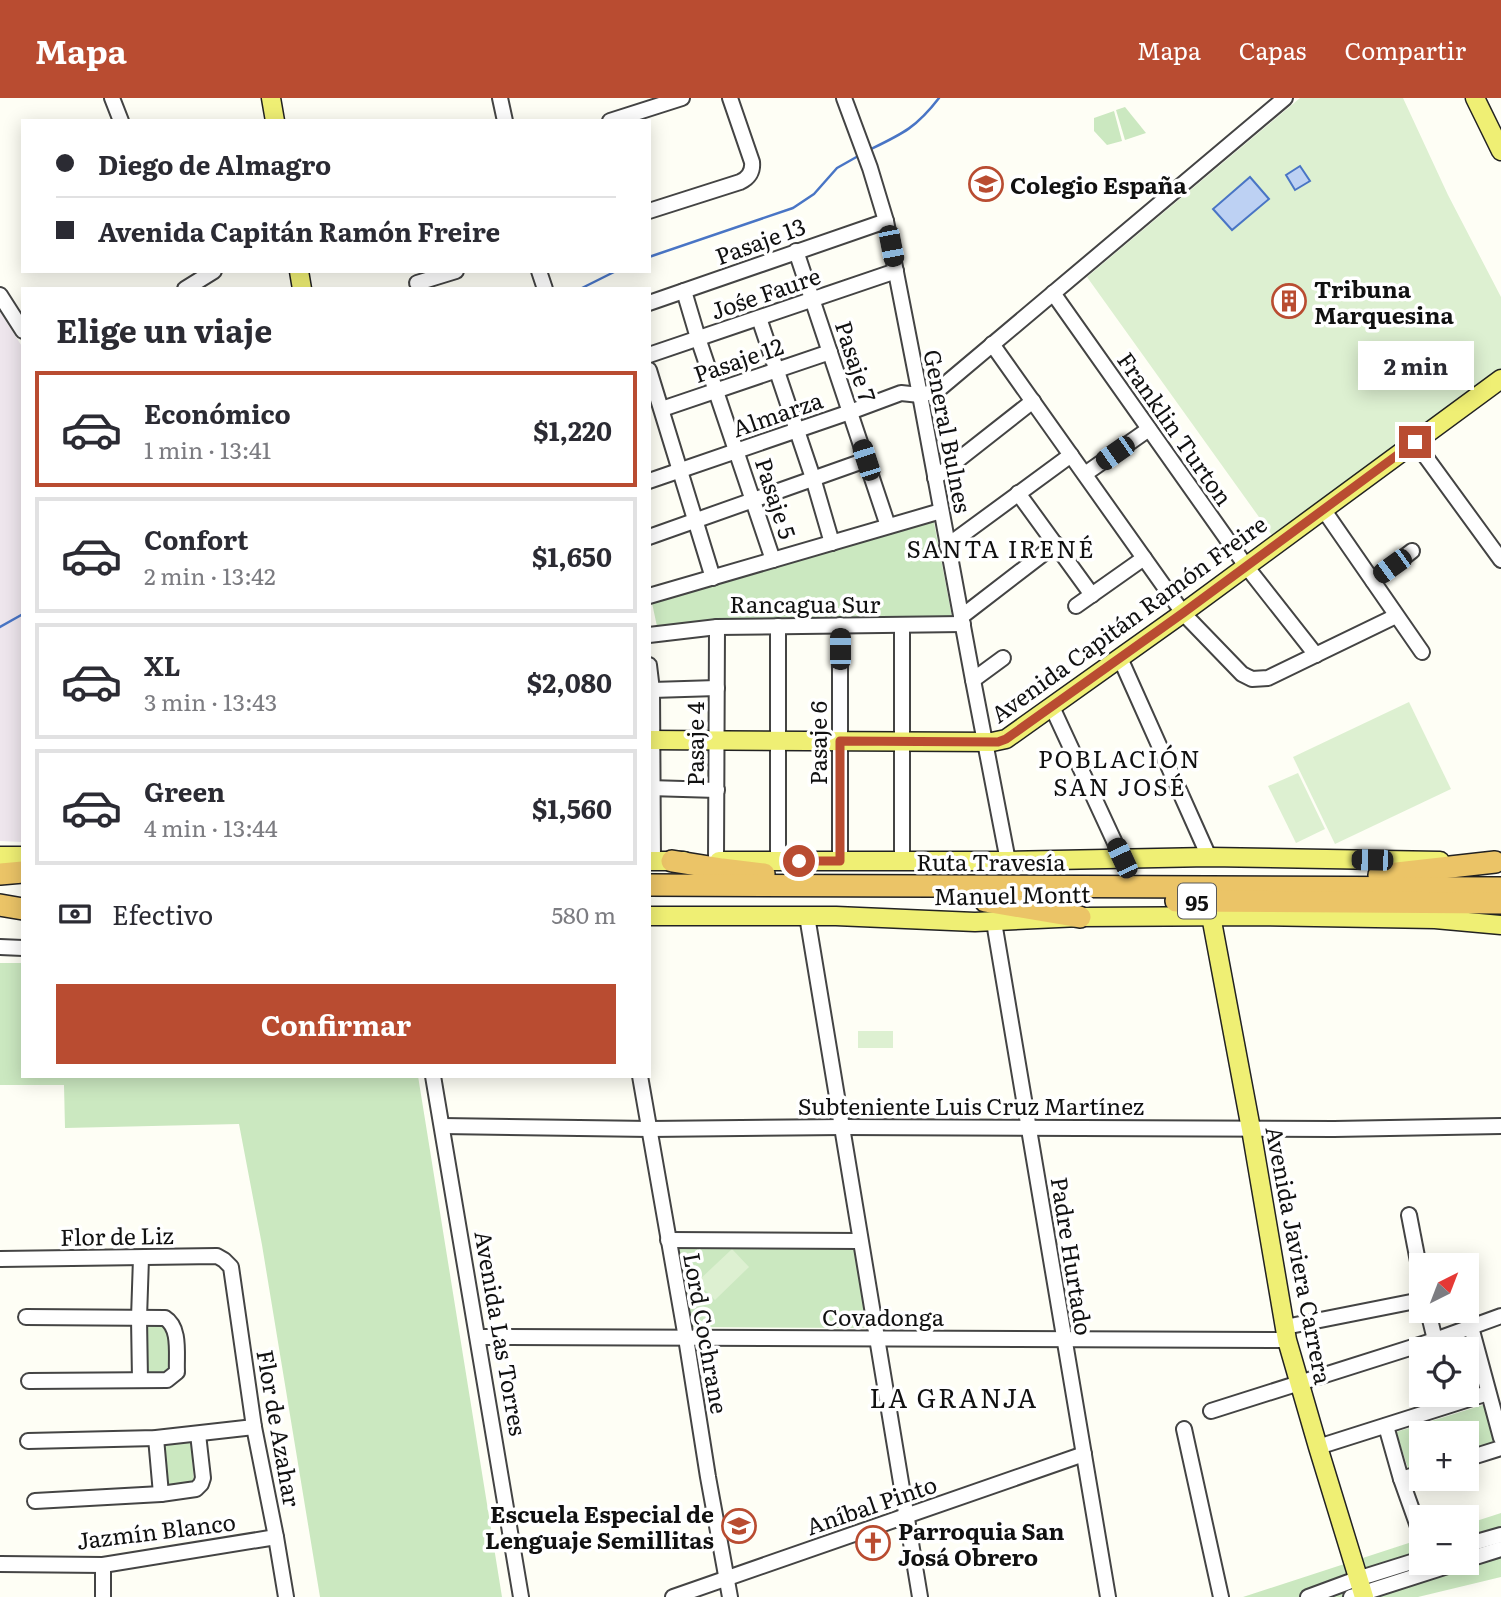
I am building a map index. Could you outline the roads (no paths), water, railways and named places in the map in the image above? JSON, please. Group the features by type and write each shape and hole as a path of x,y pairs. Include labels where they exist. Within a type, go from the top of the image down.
{"highway":[{"path":"658,861 812,878 849,886"},
{"path":"1290,887 1361,876 1498,862"},
{"path":"0,874 21,872"},
{"path":"0,882 21,882"},
{"name":"Ruta Travesía","path":"651,885 1501,888"},
{"path":"0,896 21,896"},
{"name":"Ruta Travesía","path":"651,899 1501,903"},
{"path":"985,901 1080,916"},
{"path":"1303,917 1409,902"},
{"path":"0,905 21,909"}],"main road":[{"path":"271,98 271,119"},
{"path":"1475,98 1501,151"},
{"path":"1488,98 1501,124"},
{"name":"Avenida Capitán Ramón Freire","path":"651,740 998,742 1006,739 1183,613 1501,379"},
{"path":"0,856 21,856"},
{"path":"658,861 1008,861 1209,857 1498,862"},
{"name":"Manuel Montt","path":"651,916 870,916 995,922 1080,916 1211,916 1435,919 1501,925"},
{"name":"Avenida Javiera Carrera","path":"1211,916 1286,1333 1359,1592"}],"street":[{"path":"500,98 505,119"},
{"path":"616,119 682,98"},
{"path":"651,210 749,176 752,162 730,98"},
{"name":"General Bulnes","path":"844,98 878,191 886,221 1008,861"},
{"path":"920,395 937,391 1285,98"},
{"path":"116,99 121,119"},
{"name":"Pasaje 13","path":"651,302 886,221"},
{"name":"Pasaje 7","path":"796,251 888,526"},
{"name":"Jośe Faure","path":"651,354 895,271"},
{"path":"193,283 210,273"},
{"path":"418,283 450,273"},
{"name":"Pasaje 5","path":"684,291 773,560"},
{"name":"Franklin Turton","path":"1053,293 1246,566 1316,655"},
{"path":"0,295 21,328"},
{"path":"759,318 832,543"},
{"path":"992,344 1183,613 1235,669 1252,679 1273,676 1396,616"},
{"name":"Pasaje 12","path":"662,409 830,352"},
{"path":"651,376 713,578"},
{"name":"Almarza","path":"651,480 901,393 920,395"},
{"path":"935,478 1033,401"},
{"path":"1085,474 1149,429"},
{"path":"1415,442 1501,560"},
{"path":"947,546 1071,455"},
{"path":"651,536 866,460"},
{"path":"1018,492 1092,595"},
{"path":"1322,509 1422,652"},
{"name":"Rancagua Sur","path":"651,595 941,511"},
{"path":"962,621 1056,544"},
{"path":"1373,581 1412,551"},
{"path":"1076,606 1144,558"},
{"name":"Rancagua Sur","path":"651,635 717,626 902,625 962,621"},
{"name":"Pasaje 6","path":"840,861 841,625"},
{"path":"902,625 902,861"},
{"name":"Pasaje 4","path":"716,861 717,626"},
{"path":"778,626 778,861"},
{"path":"972,680 1003,657"},
{"path":"1120,658 1209,857"},
{"path":"651,678 717,688"},
{"path":"1052,707 1122,858"},
{"path":"651,740 651,788 658,861"},
{"path":"651,788 717,790"},
{"path":"807,916 920,1597"},
{"name":"Padre Hurtado","path":"995,922 1108,1597"},
{"path":"0,947 21,948"},
{"name":"Avenida Las Torres","path":"433,1078 521,1597"},
{"name":"Lord Cochrane","path":"639,1078 730,1597"},
{"name":"Subteniente Luis Cruz Martínez","path":"442,1126 650,1129 1251,1129 1501,1126"},
{"path":"1409,1215 1416,1253"},
{"path":"668,1240 860,1241"},
{"name":"Flor de Liz","path":"0,1259 217,1256 225,1259 231,1267"},
{"path":"140,1380 141,1258"},
{"name":"Flor de Azahar","path":"231,1267 254,1427 286,1597"},
{"name":"Covadonga","path":"478,1337 1064,1339 1286,1333 1409,1303"},
{"path":"1443,1337 1501,1316"},
{"path":"26,1317 165,1318 175,1328 177,1372 167,1380 29,1381"},
{"path":"1471,1327 1501,1438"},
{"path":"1211,1410 1409,1348"},
{"path":"1318,1447 1488,1393"},
{"path":"1386,1426 1410,1505"},
{"path":"28,1441 156,1438 254,1427"},
{"path":"1184,1429 1221,1597"},
{"path":"35,1501 160,1494 196,1489 203,1478 198,1434"},
{"path":"156,1438 160,1494"},
{"path":"1479,1455 1501,1448"},
{"name":"Aníbal Pinto","path":"673,1597 1084,1454"},
{"path":"1401,1479 1409,1477"},
{"path":"1479,1541 1501,1535"},
{"name":"Jazmín Blanco","path":"0,1563 103,1564 276,1537"},
{"path":"1479,1556 1501,1549"},
{"path":"103,1564 103,1597"},
{"path":"1359,1592 1409,1565"},
{"path":"1308,1597 1359,1592 1416,1575"}],"water":[{"path":"1300,166 1310,181 1295,190 1286,175"},
{"path":"1250,177 1269,199 1232,230 1213,209"}],"waterway":[{"path":"869,150 908,129 923,117 939,98"},
{"path":"651,256 793,208 814,194 837,168 860,155"},
{"path":"584,287 612,273"},
{"path":"0,627 21,615"}],"place":[{"name":"Colegio España","path":"986,184"},
{"name":"Tribuna Marquesina","path":"1289,301"},
{"name":"Escuela Especial de Lenguaje Semillitas","path":"739,1526"},
{"name":"Parroquia San Josá Obrero","path":"873,1543"}],"district":[{"name":"SANTA IRENÉ","path":"1001,547"},
{"name":"POBLACIÓN SAN JOSÉ","path":"1120,771"},
{"name":"LA GRANJA","path":"954,1396"}]}
